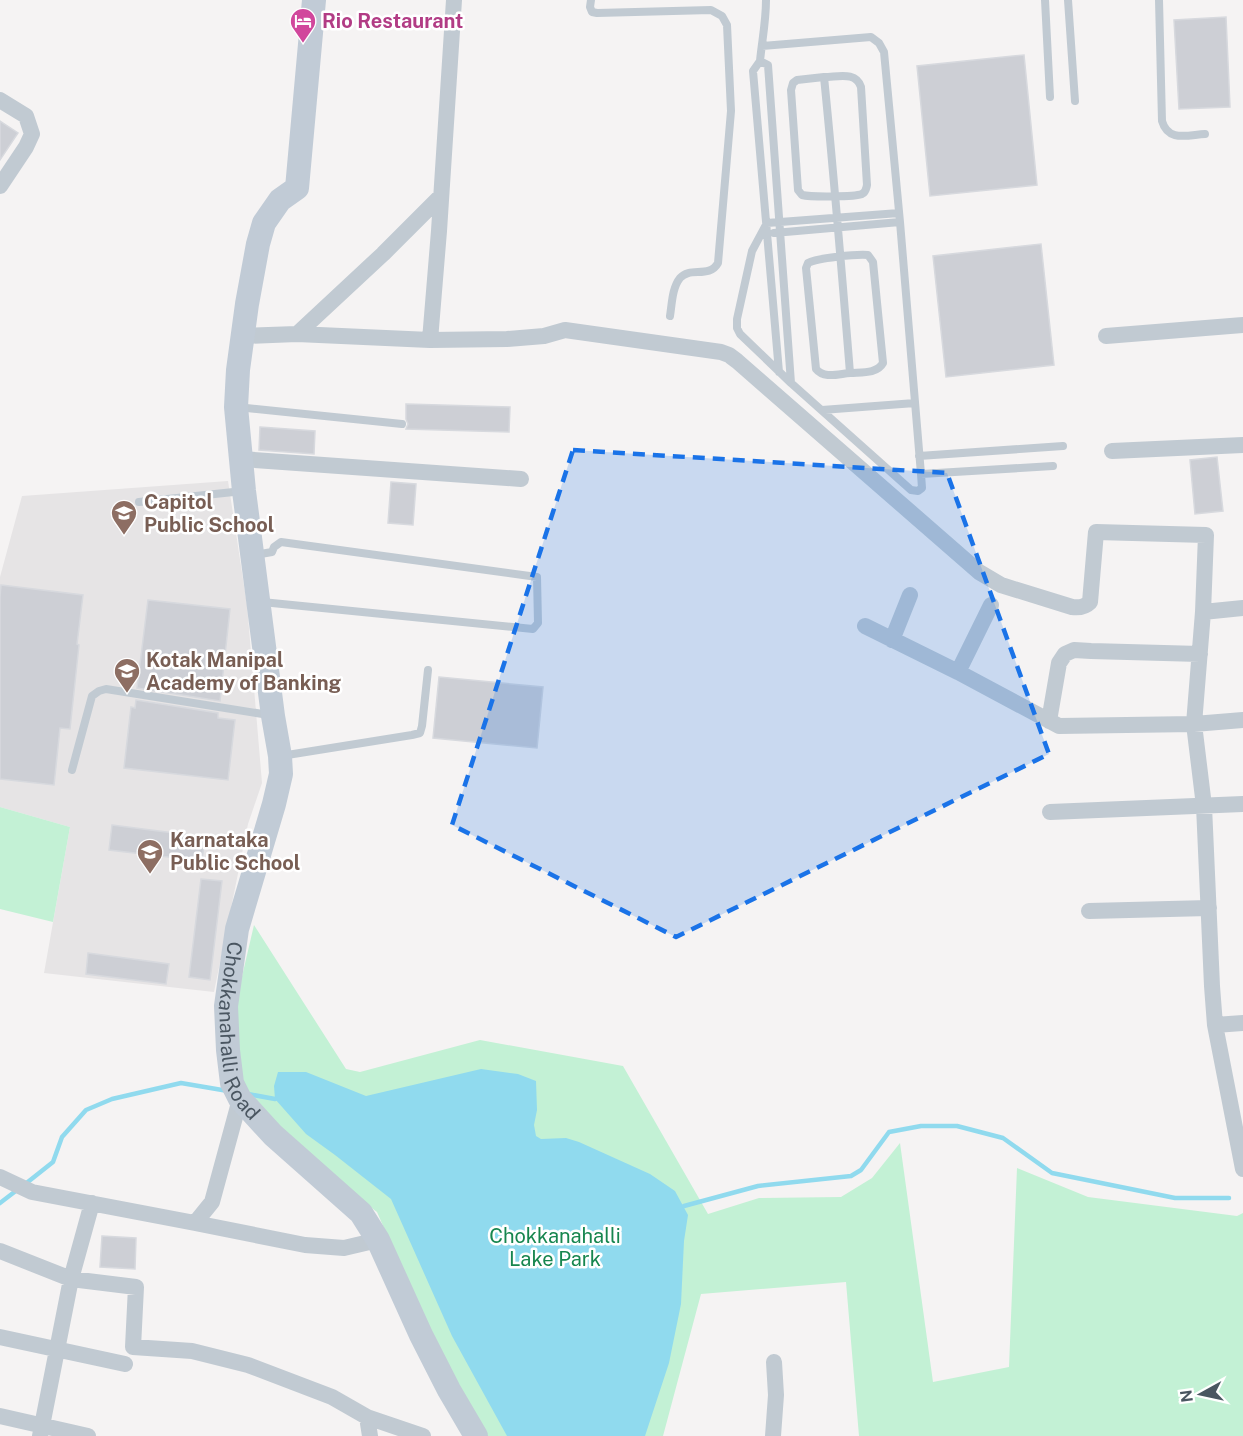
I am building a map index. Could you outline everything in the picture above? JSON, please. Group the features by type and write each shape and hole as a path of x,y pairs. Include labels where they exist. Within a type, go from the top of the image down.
{"street":[{"name":"Chokkanahalli Road","path":"314,0 297,188 280,200 264,223 247,304 238,370 236,407 244,491 281,774 240,918 226,1006 228,1050 236,1091 273,1135 361,1213 378,1240 448,1390 476,1436"},
{"path":"430,340 454,0"},
{"path":"0,100 26,116 32,134 0,186"},
{"path":"297,334 441,196"},
{"path":"1106,336 1243,325"},
{"path":"244,336 297,334 430,340 530,338 565,330 721,352 737,361 979,572 1002,585 1072,607 1086,606 1090,602 1096,532 1206,535 1203,612 1194,724 1204,806 1215,1025 1239,1123 1243,1169"},
{"path":"1112,451 1243,445"},
{"path":"241,459 521,478"},
{"path":"892,640 910,595"},
{"path":"958,672 991,604"},
{"path":"1203,612 1243,608"},
{"path":"865,626 1059,726 1194,724 1243,720"},
{"path":"1049,721 1059,663 1065,654 1074,650 1200,654"},
{"path":"1050,813 1243,804"},
{"path":"1089,911 1209,908"},
{"path":"1215,1025 1243,1023"},
{"path":"195,1223 212,1202 236,1091"},
{"path":"14,1184 32,1192 305,1245 344,1248 378,1240"},
{"path":"41,1431 71,1279 92,1203"},
{"path":"1,1254 71,1279 136,1287 134,1347 192,1351 248,1365 332,1397 367,1417 423,1436"},
{"path":"0,1337 125,1364"},
{"path":"773,1436 776,1395 774,1362"},
{"path":"0,1416 41,1431 88,1436"},
{"path":"367,1417 370,1436"}],"lane":[{"path":"591,0 592,12 597,13 711,10 722,16 727,26 731,111 718,263 715,269 687,273 678,280 673,292 670,316"},
{"path":"766,0 766,19 760,61 753,71 779,372"},
{"path":"1044,0 1050,97"},
{"path":"1068,0 1075,101"},
{"path":"1159,0 1164,129 1170,135 1205,134"},
{"path":"762,46 870,37 879,43 884,52 921,474 922,488 918,491 914,491 791,383 740,334 737,319 752,250 767,223"},
{"path":"760,61 768,65 791,383"},
{"path":"853,76 859,80 867,185 862,194 808,197 802,195 798,189 791,90 793,83 797,80 824,77 853,76"},
{"path":"824,77 850,373"},
{"path":"768,234 899,213"},
{"path":"767,223 900,222"},
{"path":"868,255 873,262 883,363 878,370 850,373 825,375 816,369 806,268 813,260 868,255"},
{"path":"822,410 915,403"},
{"path":"236,407 402,424"},
{"path":"919,456 1063,446"},
{"path":"921,474 1053,466"},
{"path":"139,502 244,491"},
{"path":"252,556 272,552 277,543 281,542 537,577 538,623 533,629 258,601"},
{"path":"280,756 420,733 428,670"},
{"path":"72,770 92,696 106,689 273,716"}],"highlighted area":[{"path":"573,450 947,473 1049,754 676,937 452,825"}],"shaded area":[{"path":"228,481 247,605 262,783 248,824 214,992 44,973 70,827 0,807 0,577 22,496"}],"green space":[{"path":"0,807 70,827 53,922 0,909"},
{"path":"254,925 346,1069 360,1072 480,1040 623,1066 708,1214 759,1198 841,1197 872,1178 900,1143 933,1382 1009,1367 1017,1168 1088,1197 1237,1216 1243,1213 1243,1436 859,1436 846,1282 701,1294 663,1436 484,1436 451,1381 377,1212 306,1158 251,1103 236,1067 236,1002"}],"water":[{"name":"Chokkanahalli Lake Park","path":"481,1069 518,1074 536,1081 537,1110 534,1125 536,1136 541,1139 566,1138 579,1142 650,1174 675,1191 688,1215 684,1241 681,1304 669,1363 645,1436 507,1436 452,1336 391,1199 306,1134 275,1099 274,1086 278,1072 306,1072 366,1096"}],"building":[{"path":"1226,17 1230,107 1179,109 1174,20"},
{"path":"1024,55 1037,185 930,196 917,66"},
{"path":"0,121 18,133 0,160"},
{"path":"1041,244 1054,365 946,377 933,256"},
{"path":"406,404 510,407 509,432 406,429 408,424"},
{"path":"260,427 315,431 314,454 259,450"},
{"path":"1217,457 1223,511 1195,514 1190,460"},
{"path":"391,482 416,484 413,525 388,523"},
{"path":"1,585 83,595 70,729 60,728 54,785 0,779"},
{"path":"148,600 230,609 220,701 137,688"},
{"path":"439,677 543,687 537,748 433,738"},
{"path":"136,700 218,713 218,718 235,720 228,780 124,768 131,707 135,708"},
{"path":"112,825 205,837 202,861 109,850"},
{"path":"201,879 222,881 210,980 189,977"},
{"path":"88,953 169,964 166,984 86,974"},
{"path":"102,1236 136,1238 135,1269 100,1267"}],"waterway":[{"path":"24,1185 53,1162 62,1137 86,1110 112,1099 181,1083 228,1091"},
{"path":"248,1094 275,1099"},
{"path":"684,1206 758,1186 851,1176 861,1170 889,1132 921,1126 957,1126 1003,1138 1052,1173 1175,1198 1229,1198"},
{"path":"0,1203 17,1190"}],"place":[{"name":"Rio Restaurant","path":"303,44"},
{"name":"Capitol Public School","path":"124,536"},
{"name":"Kotak Manipal Academy of Banking","path":"127,694"},
{"name":"Karnataka Public School","path":"150,875"}]}
